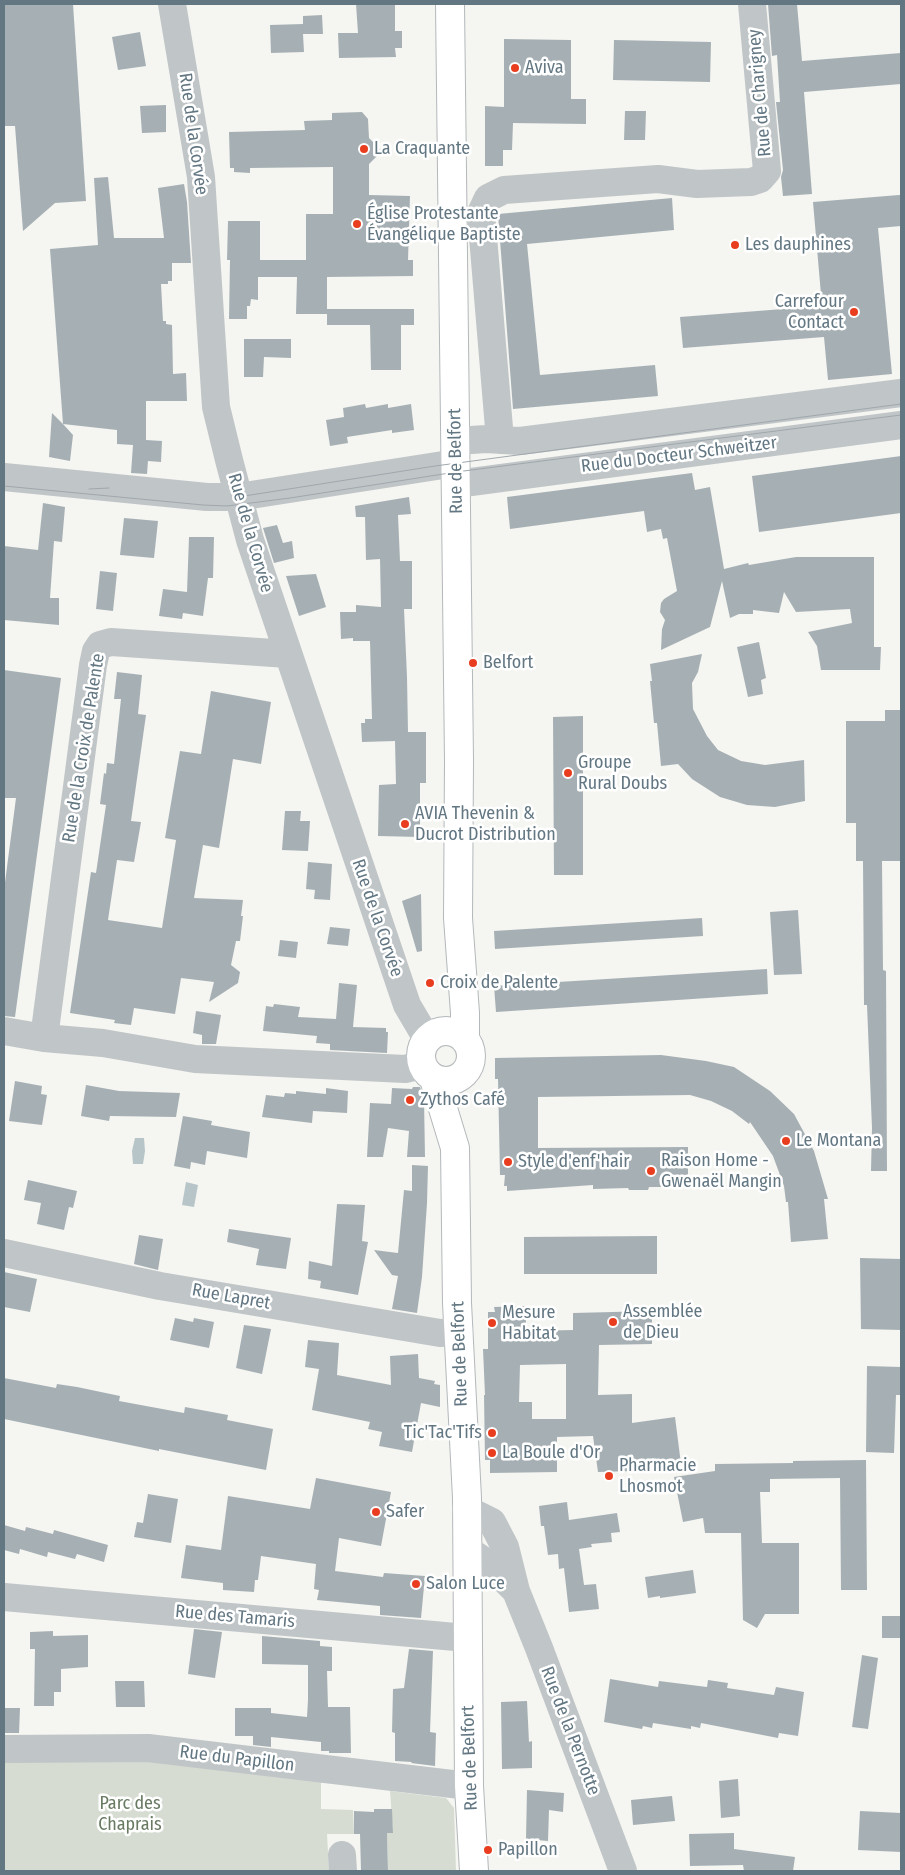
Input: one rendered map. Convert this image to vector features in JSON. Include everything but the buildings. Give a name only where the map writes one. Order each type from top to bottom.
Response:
[{"type":"main road","name":"Rue de Belfort","points":[[450,4],[459,761],[458,918],[465,1013],[465,1040]]},
{"type":"main road","name":"Rue de Belfort","points":[[458,918],[450,989],[446,1007],[429,1054],[455,1148],[459,1332],[468,1550],[469,1786],[474,1871]]},
{"type":"main road","points":[[442,1031],[458,1034],[465,1040],[471,1055],[467,1070],[462,1076],[451,1081],[440,1081],[429,1054],[442,1031]]},
{"type":"main road","points":[[455,1148],[463,1101],[462,1076]]},
{"type":"street","name":"Rue de la Corvée","points":[[172,4],[201,177],[216,407],[243,520],[407,1005],[429,1054]]},
{"type":"street","name":"Rue de Charigney","points":[[500,440],[481,213],[488,198],[504,190],[658,179],[697,184],[751,182],[760,179],[766,171],[752,4]]},
{"type":"street","name":"Rue du Docteur Schweitzer","points":[[456,463],[500,440],[529,440],[901,393]]},
{"type":"street","name":"Rue du Docteur Schweitzer","points":[[456,463],[901,425]]},
{"type":"street","points":[[4,476],[207,497],[238,497],[456,463]]},
{"type":"street","name":"Rue de la Croix de Palente","points":[[44,1038],[96,651],[100,645],[112,642],[288,654]]},
{"type":"street","points":[[4,1031],[44,1038],[103,1043],[194,1059],[405,1069],[429,1054]]},
{"type":"street","name":"Rue Lapret","points":[[4,1253],[160,1286],[431,1332],[459,1332]]},
{"type":"street","name":"Rue de la Pernotte","points":[[466,1509],[492,1522],[506,1547],[516,1591],[623,1871]]},
{"type":"street","name":"Rue de la Pernotte","points":[[468,1550],[490,1565],[516,1591]]},
{"type":"street","name":"Rue des Tamaris","points":[[4,1597],[467,1638]]},
{"type":"street","name":"Rue du Papillon","points":[[4,1749],[148,1748],[469,1786]]},
{"type":"green space","name":"Parc des Chaprais","points":[[110,1757],[321,1781],[321,1809],[353,1810],[354,1834],[327,1834],[329,1871],[4,1871],[4,1762]]},
{"type":"green space","points":[[390,1791],[446,1798],[454,1808],[456,1871],[388,1871],[387,1833],[393,1832]]},
{"type":"shaded area","points":[[135,1138],[144,1138],[143,1164],[133,1164],[132,1151]]},
{"type":"shaded area","points":[[186,1182],[198,1185],[194,1207],[182,1205]]},
{"type":"tram line","points":[[238,497],[435,466],[901,404]]},
{"type":"tram line","points":[[4,486],[227,506],[456,472],[901,415]]},
{"type":"tram line","points":[[89,489],[109,488]]},
{"type":"place","name":"Aviva","points":[[515,68]]},
{"type":"place","name":"La Craquante","points":[[364,149]]},
{"type":"place","name":"Église Protestante Évangélique Baptiste","points":[[357,224]]},
{"type":"place","name":"Les dauphines","points":[[735,245]]},
{"type":"place","name":"Carrefour Contact","points":[[854,312]]},
{"type":"place","name":"Belfort","points":[[473,663]]},
{"type":"place","name":"Groupe Rural Doubs","points":[[568,773]]},
{"type":"place","name":"AVIA Thevenin & Ducrot Distribution","points":[[405,824]]},
{"type":"place","name":"Croix de Palente","points":[[430,983]]},
{"type":"place","name":"Zythos Café","points":[[410,1100]]},
{"type":"place","name":"Le Montana","points":[[786,1141]]},
{"type":"place","name":"Style d'enf'hair","points":[[508,1162]]},
{"type":"place","name":"Raison Home - Gwenaël Mangin","points":[[651,1171]]},
{"type":"place","name":"Assemblée de Dieu","points":[[613,1322]]},
{"type":"place","name":"Mesure Habitat","points":[[492,1323]]},
{"type":"place","name":"Tic'Tac'Tifs","points":[[492,1433]]},
{"type":"place","name":"La Boule d'Or","points":[[492,1453]]},
{"type":"place","name":"Pharmacie Lhosmot","points":[[609,1476]]},
{"type":"place","name":"Safer","points":[[376,1512]]},
{"type":"place","name":"Salon Luce","points":[[416,1584]]},
{"type":"place","name":"Papillon","points":[[488,1850]]}]
